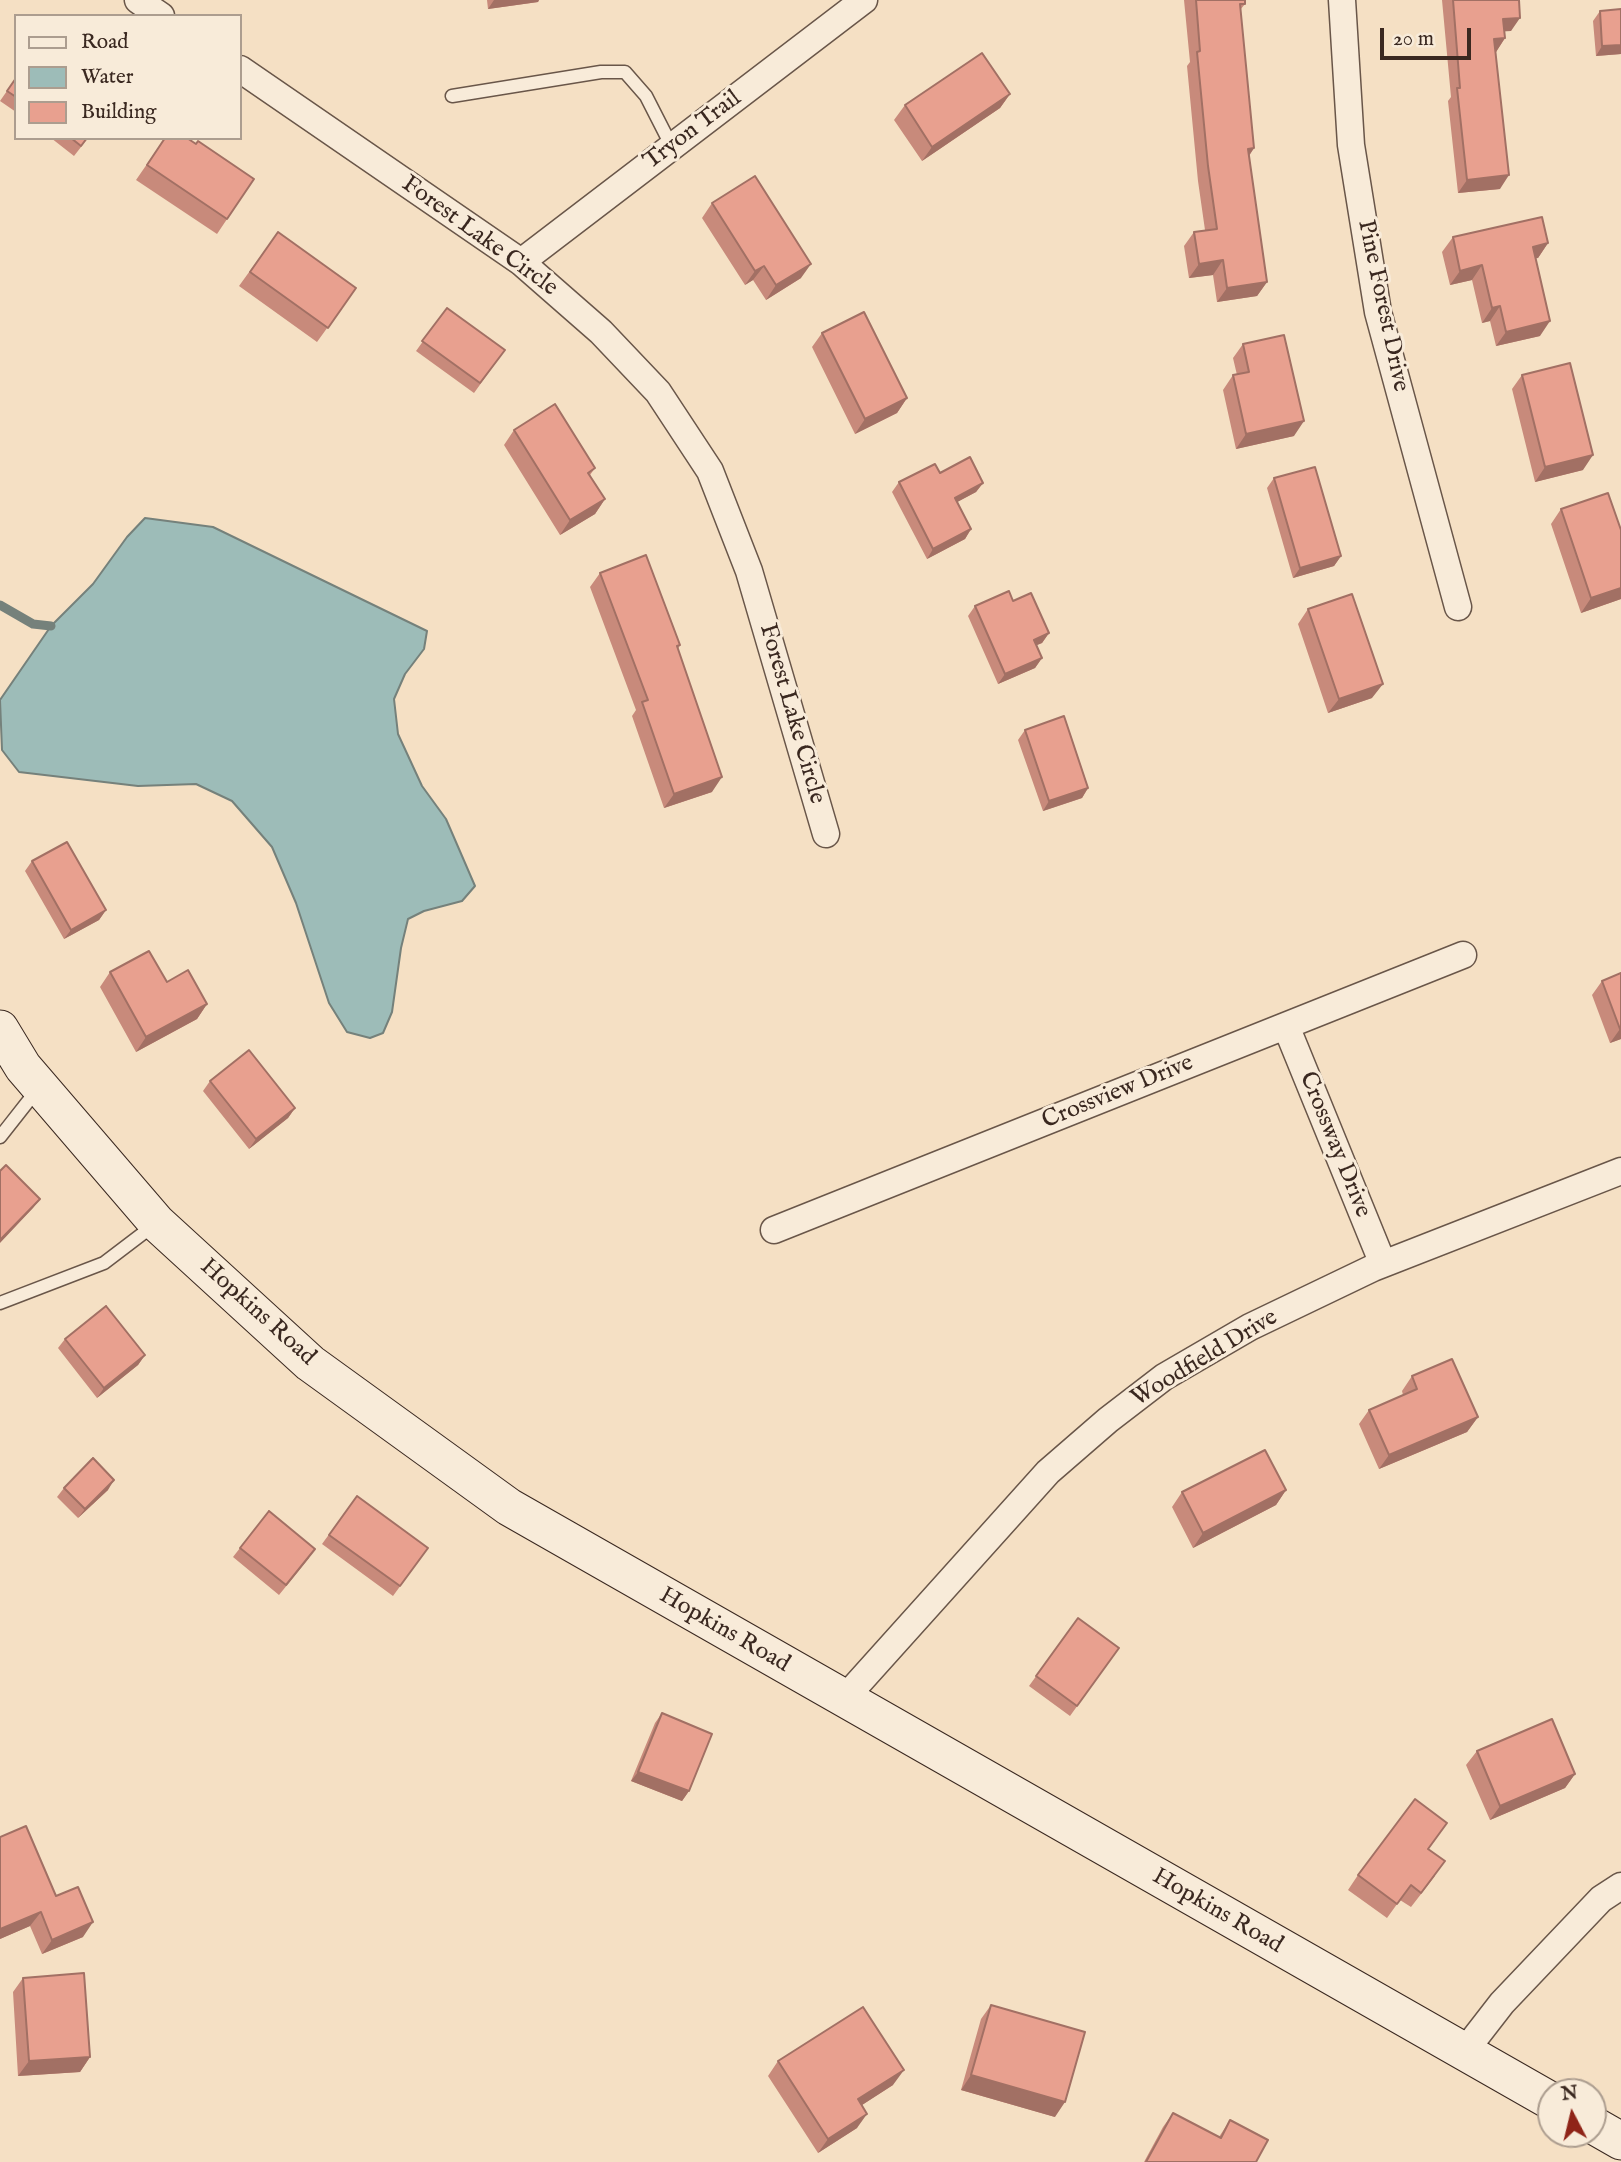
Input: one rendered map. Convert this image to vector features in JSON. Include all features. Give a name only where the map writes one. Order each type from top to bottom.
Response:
[{"type":"main road","name":"Hopkins Road","points":[[0,1029],[23,1067],[157,1223],[310,1363],[509,1507],[1537,2093]]},
{"type":"street","points":[[138,0],[158,14]]},
{"type":"street","name":"Tryon Trail","points":[[521,262],[864,0]]},
{"type":"street","name":"Pine Forest Drive","points":[[1342,0],[1351,145],[1378,312],[1458,607]]},
{"type":"street","name":"Forest Lake Circle","points":[[242,70],[521,262],[601,332],[658,392],[710,471],[749,571],[826,834]]},
{"type":"street","name":"Crossview Drive","points":[[774,1230],[1463,955]]},
{"type":"street","name":"Crossway Drive","points":[[1286,1026],[1383,1264]]},
{"type":"street","name":"Woodfield Drive","points":[[844,1699],[1048,1472],[1108,1420],[1164,1377],[1250,1327],[1383,1264],[1621,1171]]},
{"type":"street","points":[[1464,2053],[1502,2003],[1601,1899],[1621,1886]]},
{"type":"lane","points":[[452,96],[601,72],[625,72],[646,96],[672,147]]},
{"type":"lane","points":[[0,1136],[40,1087]]},
{"type":"lane","points":[[0,1303],[104,1263],[157,1223]]},
{"type":"water","points":[[145,518],[213,527],[427,631],[424,649],[405,674],[394,699],[398,734],[422,786],[446,819],[475,886],[462,901],[424,911],[408,919],[392,1012],[383,1033],[370,1038],[347,1032],[329,1003],[296,903],[272,847],[232,801],[196,784],[138,786],[19,772],[2,750],[0,700],[51,626],[93,584],[127,537]]},
{"type":"building","points":[[1196,0],[1245,0],[1245,4],[1240,4],[1254,148],[1248,149],[1267,282],[1227,288],[1223,260],[1199,264],[1194,232],[1217,229],[1197,52],[1200,51]]},
{"type":"building","points":[[1453,0],[1519,0],[1520,18],[1503,19],[1505,38],[1494,39],[1509,175],[1467,180],[1457,88],[1460,88]]},
{"type":"building","points":[[1621,9],[1621,45],[1602,46],[1600,11]]},
{"type":"building","points":[[982,53],[1010,94],[932,147],[905,105]]},
{"type":"building","points":[[14,81],[14,96],[7,91]]},
{"type":"building","points":[[74,140],[86,140],[81,146]]},
{"type":"building","points":[[164,140],[190,140],[196,144],[198,141],[254,179],[227,219],[147,165]]},
{"type":"building","points":[[755,176],[811,264],[776,285],[764,266],[755,271],[712,203]]},
{"type":"building","points":[[1542,217],[1548,243],[1533,247],[1550,321],[1506,332],[1500,306],[1492,308],[1482,265],[1460,271],[1453,237]]},
{"type":"building","points":[[278,232],[356,288],[328,328],[250,272]]},
{"type":"building","points":[[447,308],[505,350],[480,383],[422,341]]},
{"type":"building","points":[[864,312],[907,398],[865,419],[822,333]]},
{"type":"building","points":[[1284,335],[1304,421],[1246,434],[1233,375],[1249,372],[1243,344]]},
{"type":"building","points":[[1570,363],[1593,455],[1545,467],[1522,375]]},
{"type":"building","points":[[555,404],[595,468],[588,473],[605,499],[570,520],[514,430]]},
{"type":"building","points":[[970,457],[983,483],[955,498],[971,529],[933,549],[899,482],[935,464],[940,473]]},
{"type":"building","points":[[1315,467],[1341,556],[1300,568],[1274,478]]},
{"type":"building","points":[[1608,493],[1621,530],[1621,588],[1591,598],[1561,509]]},
{"type":"building","points":[[646,555],[680,645],[677,646],[722,777],[674,794],[642,702],[648,700],[600,573]]},
{"type":"building","points":[[1009,591],[1013,601],[1031,593],[1049,633],[1034,640],[1042,658],[1005,674],[975,606]]},
{"type":"building","points":[[1352,594],[1383,684],[1339,699],[1308,609]]},
{"type":"building","points":[[1064,716],[1088,788],[1049,801],[1025,730]]},
{"type":"building","points":[[67,842],[106,910],[71,930],[32,861]]},
{"type":"building","points":[[149,951],[167,982],[188,970],[207,1004],[146,1037],[110,972]]},
{"type":"building","points":[[1621,973],[1621,1028],[1620,1029],[1602,981]]},
{"type":"building","points":[[249,1050],[295,1108],[256,1139],[210,1081]]},
{"type":"building","points":[[6,1165],[40,1199],[0,1240],[0,1171]]},
{"type":"building","points":[[106,1306],[145,1355],[104,1388],[65,1339]]},
{"type":"building","points":[[1452,1359],[1478,1417],[1389,1455],[1369,1410],[1417,1389],[1412,1376]]},
{"type":"building","points":[[1265,1450],[1286,1490],[1203,1533],[1182,1492]]},
{"type":"building","points":[[93,1458],[114,1480],[85,1509],[64,1488]]},
{"type":"building","points":[[357,1496],[428,1548],[400,1586],[329,1535]]},
{"type":"building","points":[[269,1511],[315,1549],[286,1585],[240,1548]]},
{"type":"building","points":[[1078,1618],[1119,1648],[1077,1706],[1036,1676]]},
{"type":"building","points":[[662,1713],[712,1734],[689,1791],[638,1772]]},
{"type":"building","points":[[1552,1719],[1575,1774],[1500,1806],[1477,1751]]},
{"type":"building","points":[[1415,1799],[1447,1823],[1428,1849],[1445,1861],[1421,1893],[1411,1885],[1397,1904],[1358,1875]]},
{"type":"building","points":[[26,1826],[56,1896],[78,1887],[93,1922],[52,1940],[41,1912],[0,1929],[0,1837]]},
{"type":"building","points":[[84,1973],[90,2057],[29,2061],[23,1978]]},
{"type":"building","points":[[991,2005],[1085,2032],[1065,2102],[971,2075]]},
{"type":"building","points":[[863,2007],[904,2070],[858,2099],[867,2114],[828,2139],[778,2061]]},
{"type":"building","points":[[1173,2113],[1221,2138],[1230,2120],[1268,2140],[1256,2162],[1146,2162]]},
{"type":"waterway","points":[[0,605],[33,624],[51,626]]}]
